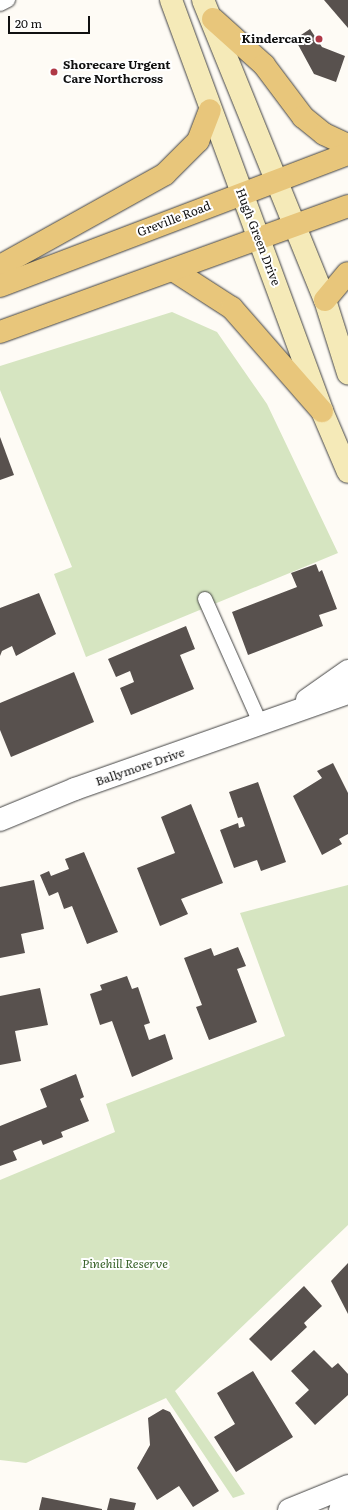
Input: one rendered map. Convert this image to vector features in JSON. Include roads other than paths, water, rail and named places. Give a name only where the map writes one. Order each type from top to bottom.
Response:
[{"type":"main road","name":"Hugh Green Drive","points":[[171,0],[210,110],[260,238],[322,411],[348,472]]},
{"type":"main road","points":[[208,9],[264,65],[304,117],[324,134],[348,144]]},
{"type":"main road","points":[[208,9],[292,226],[325,300],[348,373]]},
{"type":"main road","points":[[0,266],[85,222],[165,174],[198,141],[210,110]]},
{"type":"main road","name":"Greville Road","points":[[0,286],[348,154]]},
{"type":"main road","points":[[0,332],[348,206]]},
{"type":"main road","points":[[173,270],[232,308],[322,411]]},
{"type":"main road","points":[[325,300],[348,273]]},
{"type":"street","name":"Ballymore Drive","points":[[282,719],[348,671]]},
{"type":"street","name":"Ballymore Drive","points":[[0,820],[68,791],[282,719],[348,693]]},
{"type":"street","points":[[289,1510],[348,1486]]},
{"type":"street","points":[[340,1510],[348,1494]]},
{"type":"lane","points":[[0,4],[8,0]]},
{"type":"lane","points":[[205,599],[261,725]]},
{"type":"place","name":"Kindercare","points":[[319,39]]},
{"type":"place","name":"Shorecare Urgent Care Northcross","points":[[54,72]]},
{"type":"park label","name":"Pinehill Reserve","points":[[125,1264]]}]
